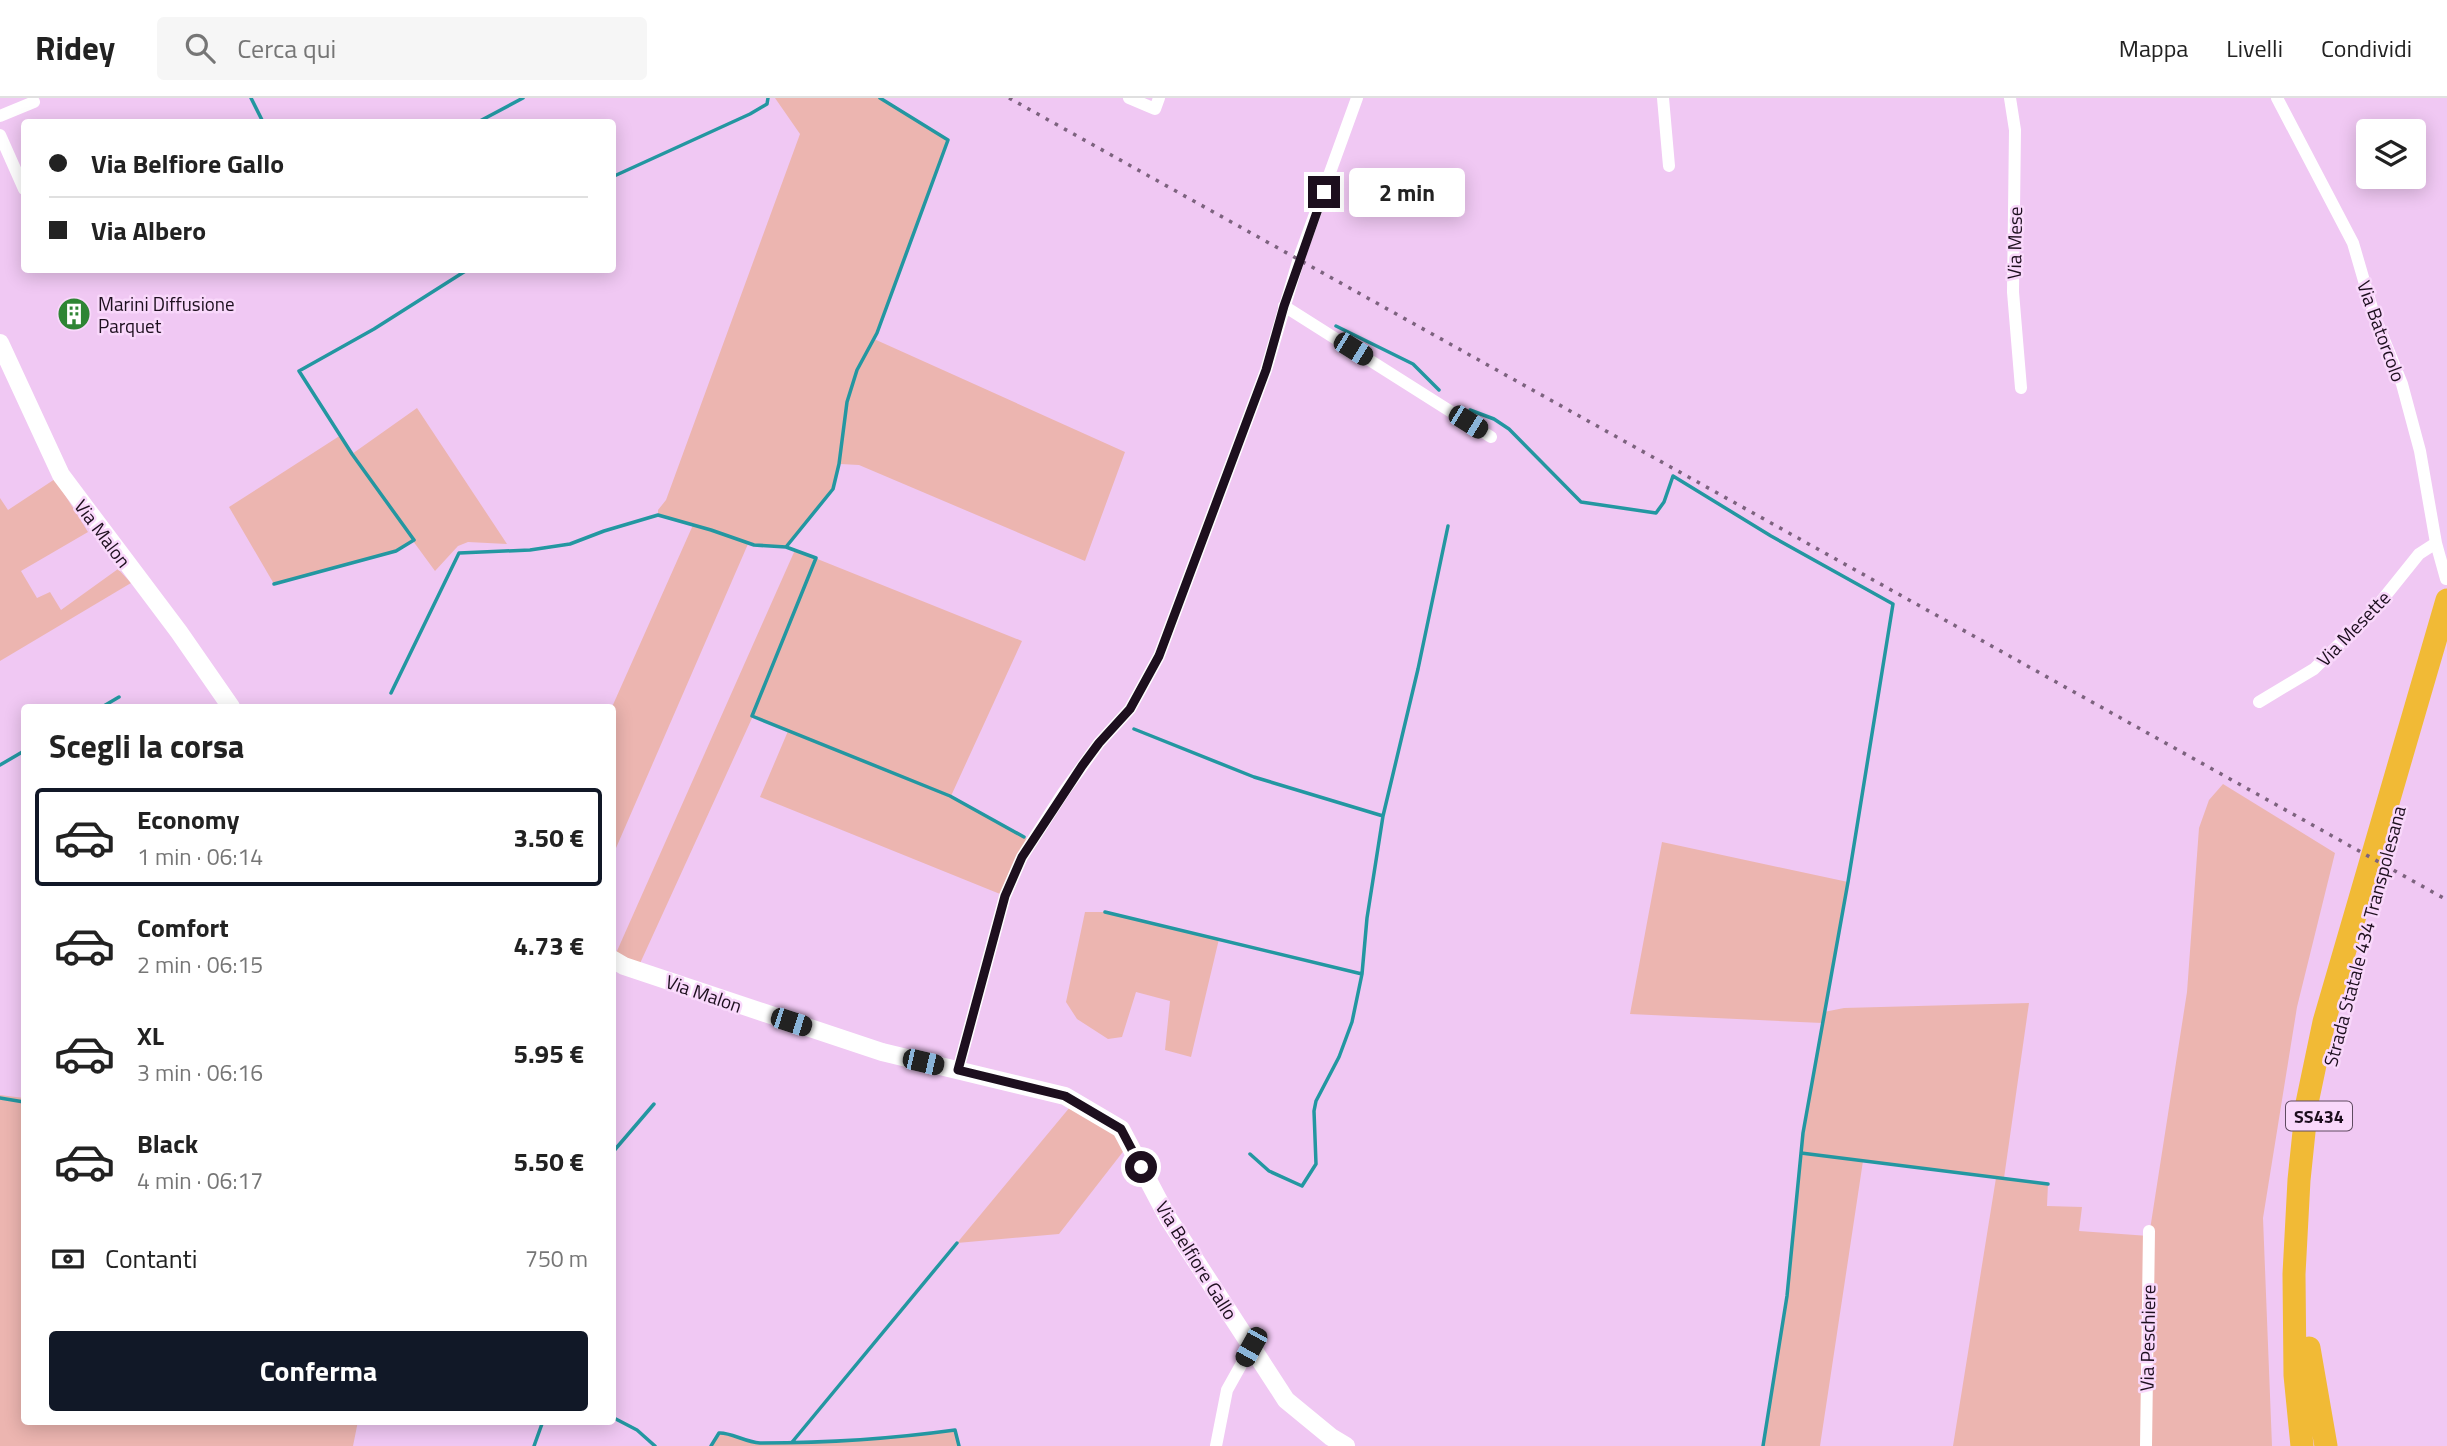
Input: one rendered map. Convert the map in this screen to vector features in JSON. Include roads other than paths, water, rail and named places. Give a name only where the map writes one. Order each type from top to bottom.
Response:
[{"type":"highway","name":"Strada Statale 434 Transpolesana","points":[[2390,815],[2447,600]]},
{"type":"highway","name":"Strada Statale 434 Transpolesana","points":[[2302,1443],[2287,1368],[2287,1292],[2294,1273],[2299,1180],[2307,1103],[2324,1022],[2447,642]]},
{"type":"highway","name":"Strada Statale 434 Transpolesana","points":[[2302,1443],[2309,1348],[2309,1219],[2320,1105],[2353,938]]},
{"type":"highway","points":[[2309,1348],[2326,1446]]},
{"type":"street","points":[[1129,98],[1155,109],[1159,98]]},
{"type":"street","points":[[958,1070],[1005,896],[1031,841],[1099,743],[1130,709],[1159,656],[1266,370],[1301,252],[1357,98]]},
{"type":"street","points":[[1663,98],[1669,166]]},
{"type":"street","name":"Via Mese","points":[[2010,98],[2015,130],[2013,292],[2021,388]]},
{"type":"street","name":"Via Batorcolo","points":[[2277,98],[2353,243],[2374,315],[2405,397],[2420,451],[2436,543],[2446,579]]},
{"type":"street","points":[[0,116],[34,102]]},
{"type":"street","points":[[0,135],[21,182]]},
{"type":"street","points":[[1284,306],[1491,437]]},
{"type":"street","name":"Via Malon","points":[[0,343],[61,475],[230,704]]},
{"type":"street","name":"Via Mesette","points":[[2259,702],[2314,669],[2374,610],[2423,550],[2436,543]]},
{"type":"street","name":"Via Malon","points":[[616,961],[877,1051],[958,1070]]},
{"type":"street","name":"Via Belfiore Gallo","points":[[958,1070],[1065,1096],[1121,1129],[1168,1218],[1286,1400],[1346,1446]]},
{"type":"street","name":"Via Peschiere","points":[[2147,1446],[2149,1231]]},
{"type":"street","points":[[1216,1446],[1227,1390],[1251,1347]]},
{"type":"waterway","points":[[251,98],[262,119]]},
{"type":"waterway","points":[[484,119],[523,98]]},
{"type":"waterway","points":[[616,175],[750,114],[767,104],[768,98]]},
{"type":"waterway","points":[[391,693],[459,553],[530,550],[570,544],[658,515],[754,545],[786,547],[833,489],[847,402],[857,370],[877,333],[948,140],[880,98]]},
{"type":"waterway","points":[[274,584],[396,551],[414,540],[352,454],[299,371],[374,329],[462,273]]},
{"type":"waterway","points":[[1336,326],[1413,364],[1439,390]]},
{"type":"waterway","points":[[1470,410],[1494,419],[1509,429],[1581,502],[1656,513],[1664,502],[1673,476],[1771,536],[1893,604],[1848,882],[1803,1133],[1787,1296],[1763,1446]]},
{"type":"waterway","points":[[1250,1154],[1269,1171],[1302,1186],[1316,1164],[1316,1101],[1339,1057],[1352,1022],[1362,974],[1367,918],[1383,816],[1448,526]]},
{"type":"waterway","points":[[786,547],[816,558],[752,716],[950,796],[1024,837]]},
{"type":"waterway","points":[[107,704],[119,697]]},
{"type":"waterway","points":[[1134,729],[1254,777],[1383,816]]},
{"type":"waterway","points":[[0,765],[21,753]]},
{"type":"waterway","points":[[1105,912],[1362,974]]},
{"type":"waterway","points":[[0,1098],[21,1102]]},
{"type":"waterway","points":[[616,1148],[654,1104]]},
{"type":"waterway","points":[[1801,1153],[2048,1184]]},
{"type":"waterway","points":[[793,1441],[957,1243]]},
{"type":"waterway","points":[[616,1419],[637,1430],[655,1446]]},
{"type":"waterway","points":[[534,1446],[542,1425]]},
{"type":"waterway","points":[[711,1446],[719,1433],[760,1443],[784,1443],[882,1438],[955,1430],[959,1446]]},
{"type":"railway","points":[[1009,98],[2447,900]]},
{"type":"place","name":"Marini Diffusione Parquet","points":[[74,314]]}]
